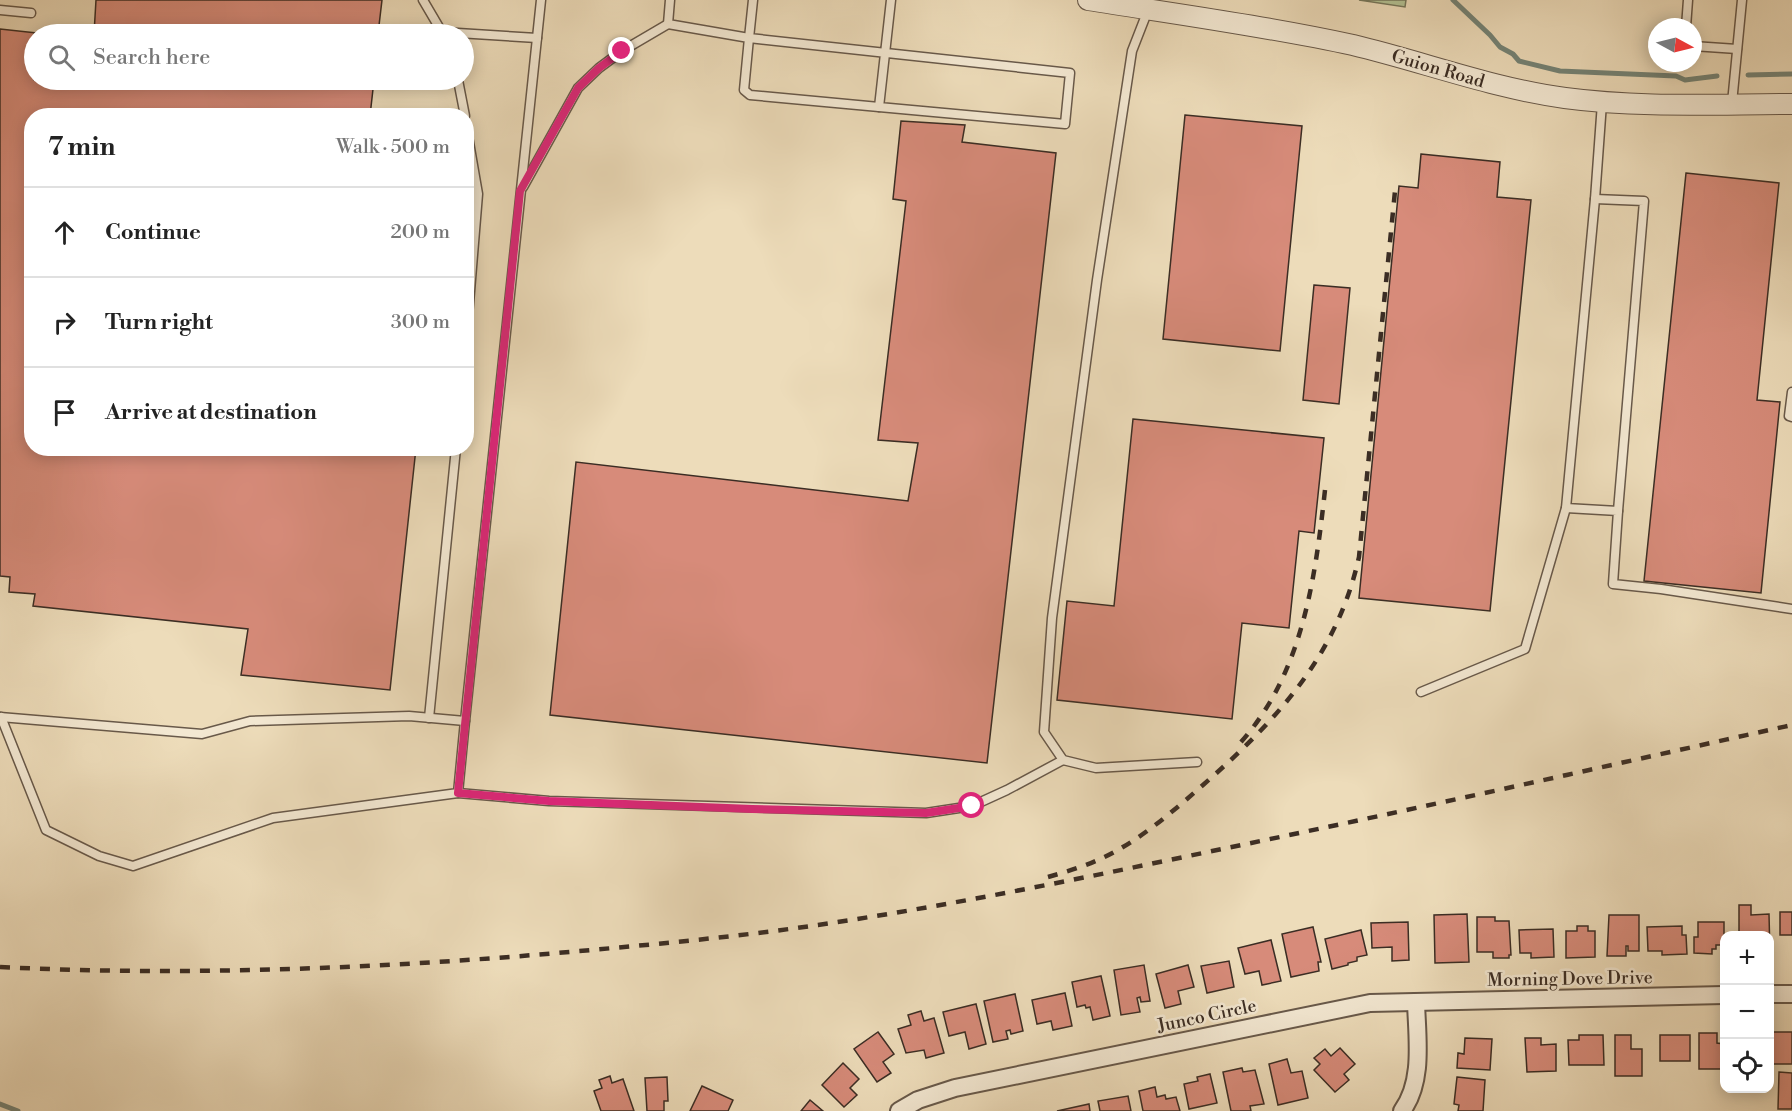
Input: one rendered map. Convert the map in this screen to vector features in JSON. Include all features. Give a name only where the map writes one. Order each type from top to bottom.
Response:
[{"type":"street","name":"Guion Road","points":[[1088,0],[1321,39],[1384,53],[1500,86],[1539,94],[1602,102],[1642,104],[1792,104]]},
{"type":"street","points":[[1774,994],[1792,994]]},
{"type":"street","name":"Morning Dove Drive","points":[[1416,1002],[1720,995]]},
{"type":"street","points":[[1402,1111],[1413,1094],[1417,1066],[1416,1002]]},
{"type":"street","name":"Junco Circle","points":[[899,1111],[918,1100],[955,1088],[1370,1003],[1416,1002]]},
{"type":"lane","points":[[423,0],[438,24]]},
{"type":"lane","points":[[458,793],[541,0]]},
{"type":"lane","points":[[668,24],[670,0]]},
{"type":"lane","points":[[520,191],[578,88],[622,51],[668,24],[749,38],[1070,74],[1065,124],[750,95],[744,90],[749,38],[753,0]]},
{"type":"lane","points":[[879,107],[891,0]]},
{"type":"lane","points":[[1687,18],[1688,0]]},
{"type":"lane","points":[[1732,104],[1742,0]]},
{"type":"lane","points":[[0,10],[31,13]]},
{"type":"lane","points":[[1063,760],[1044,732],[1052,618],[1097,280],[1132,51],[1148,10]]},
{"type":"lane","points":[[474,35],[537,39]]},
{"type":"lane","points":[[1702,47],[1737,49]]},
{"type":"lane","points":[[460,90],[463,108]]},
{"type":"lane","points":[[1421,693],[1526,649],[1566,508],[1602,102]]},
{"type":"lane","points":[[474,171],[478,194],[474,243]]},
{"type":"lane","points":[[1595,199],[1644,201],[1612,584],[1792,609]]},
{"type":"lane","points":[[1792,392],[1790,416],[1792,417]]},
{"type":"lane","points":[[429,718],[455,456]]},
{"type":"lane","points":[[1566,508],[1618,511]]},
{"type":"lane","points":[[465,721],[410,716],[250,722],[202,734],[0,717],[46,830],[99,856],[133,866],[273,818],[458,793],[549,801],[926,813],[972,806],[1063,760],[1096,768],[1197,762]]},
{"type":"green space","points":[[1359,0],[1406,0],[1405,7]]},
{"type":"building","points":[[96,0],[382,0],[379,24],[95,24]]},
{"type":"building","points":[[0,29],[24,32],[24,90],[373,90],[371,108],[24,108],[24,456],[415,456],[390,690],[241,675],[248,629],[33,606],[35,594],[9,592],[10,577],[0,576]]},
{"type":"building","points":[[1185,115],[1302,126],[1280,351],[1163,339]]},
{"type":"building","points":[[901,121],[965,125],[962,142],[1056,153],[987,763],[550,715],[576,462],[908,501],[918,443],[878,440],[906,201],[893,199]]},
{"type":"building","points":[[1421,154],[1500,162],[1497,197],[1531,200],[1490,611],[1359,598],[1399,186],[1418,188]]},
{"type":"building","points":[[1686,173],[1779,183],[1757,400],[1780,402],[1761,593],[1644,581]]},
{"type":"building","points":[[1314,285],[1350,288],[1339,404],[1303,400]]},
{"type":"building","points":[[1133,419],[1324,438],[1314,533],[1299,531],[1289,628],[1242,623],[1232,719],[1057,700],[1067,601],[1114,606]]},
{"type":"building","points":[[1739,905],[1751,905],[1751,915],[1769,914],[1770,931],[1739,931]]},
{"type":"building","points":[[1780,912],[1792,912],[1792,935],[1780,935]]},
{"type":"building","points":[[1467,914],[1469,962],[1435,963],[1434,915]]},
{"type":"building","points":[[1609,915],[1639,915],[1639,951],[1628,951],[1628,946],[1626,946],[1626,956],[1607,956]]},
{"type":"building","points":[[1477,917],[1495,917],[1495,921],[1509,921],[1511,955],[1509,958],[1493,958],[1493,952],[1477,952]]},
{"type":"building","points":[[1408,922],[1409,960],[1392,961],[1392,947],[1372,948],[1371,923]]},
{"type":"building","points":[[1698,922],[1724,922],[1724,931],[1720,931],[1720,945],[1712,949],[1712,954],[1694,953],[1694,937],[1698,937]]},
{"type":"building","points":[[1577,926],[1588,926],[1588,931],[1595,931],[1595,957],[1566,958],[1566,931],[1577,931]]},
{"type":"building","points":[[1682,926],[1682,935],[1686,935],[1687,954],[1662,955],[1662,951],[1648,951],[1647,927]]},
{"type":"building","points":[[1313,927],[1321,962],[1318,962],[1319,971],[1291,977],[1282,934]]},
{"type":"building","points":[[1553,929],[1554,957],[1531,958],[1531,953],[1520,953],[1519,930]]},
{"type":"building","points":[[1361,930],[1367,955],[1357,957],[1357,961],[1348,963],[1348,965],[1332,969],[1325,939]]},
{"type":"building","points":[[1271,940],[1281,981],[1262,985],[1259,971],[1245,974],[1238,948]]},
{"type":"building","points":[[1229,961],[1234,987],[1207,993],[1201,966]]},
{"type":"building","points":[[1144,965],[1150,1001],[1141,1002],[1140,997],[1137,998],[1140,1012],[1121,1015],[1114,970]]},
{"type":"building","points":[[1188,965],[1194,987],[1178,991],[1181,1004],[1165,1008],[1156,974]]},
{"type":"building","points":[[1101,976],[1110,1016],[1093,1020],[1090,1007],[1086,1008],[1085,1005],[1077,1007],[1072,982]]},
{"type":"building","points":[[1065,993],[1072,1026],[1053,1030],[1051,1021],[1037,1024],[1032,1000]]},
{"type":"building","points":[[1015,994],[1023,1031],[1011,1034],[1010,1030],[1006,1031],[1008,1039],[993,1042],[984,1001]]},
{"type":"building","points":[[976,1004],[986,1044],[969,1049],[965,1032],[949,1036],[943,1012]]},
{"type":"building","points":[[921,1011],[924,1021],[934,1018],[944,1053],[926,1058],[924,1050],[906,1053],[898,1029],[911,1025],[908,1015]]},
{"type":"building","points":[[878,1032],[894,1054],[883,1062],[891,1073],[877,1082],[854,1049]]},
{"type":"building","points":[[1774,1032],[1792,1032],[1792,1064],[1774,1064]]},
{"type":"building","points":[[1699,1033],[1717,1033],[1717,1043],[1720,1043],[1720,1069],[1699,1069]]},
{"type":"building","points":[[1579,1035],[1603,1035],[1604,1065],[1569,1065],[1568,1040],[1579,1040]]},
{"type":"building","points":[[1615,1035],[1631,1035],[1631,1049],[1642,1049],[1642,1076],[1615,1076]]},
{"type":"building","points":[[1660,1035],[1690,1035],[1690,1061],[1660,1061]]},
{"type":"building","points":[[1465,1038],[1492,1039],[1490,1070],[1457,1068],[1458,1053],[1464,1054]]},
{"type":"building","points":[[1525,1038],[1541,1038],[1541,1045],[1556,1044],[1556,1071],[1527,1072]]},
{"type":"building","points":[[1340,1048],[1355,1064],[1344,1074],[1349,1080],[1335,1092],[1314,1070],[1320,1064],[1314,1058],[1325,1049],[1331,1056]]},
{"type":"building","points":[[1287,1059],[1291,1073],[1302,1071],[1308,1098],[1278,1105],[1269,1064]]},
{"type":"building","points":[[843,1063],[859,1079],[850,1088],[857,1095],[844,1107],[822,1085]]},
{"type":"building","points":[[1242,1068],[1243,1072],[1255,1070],[1264,1104],[1250,1106],[1251,1111],[1231,1111],[1223,1072]]},
{"type":"building","points":[[1779,1072],[1792,1073],[1792,1109],[1778,1109]]},
{"type":"building","points":[[1210,1074],[1217,1103],[1189,1109],[1184,1084],[1198,1081],[1197,1077]]},
{"type":"building","points":[[610,1076],[612,1083],[623,1079],[634,1111],[601,1111],[594,1091],[602,1088],[599,1080]]},
{"type":"building","points":[[667,1077],[668,1101],[664,1101],[664,1111],[647,1111],[645,1078]]},
{"type":"building","points":[[1457,1077],[1485,1080],[1483,1111],[1458,1111],[1459,1105],[1454,1104]]},
{"type":"building","points":[[702,1086],[733,1100],[728,1111],[690,1111]]},
{"type":"building","points":[[1155,1087],[1157,1097],[1165,1095],[1166,1099],[1176,1097],[1180,1111],[1143,1111],[1139,1091]]},
{"type":"building","points":[[1128,1096],[1131,1111],[1100,1111],[1098,1101]]},
{"type":"building","points":[[810,1100],[823,1111],[801,1111]]},
{"type":"building","points":[[1089,1104],[1090,1111],[1057,1111]]},
{"type":"waterway","points":[[1453,0],[1500,47],[1513,54],[1519,61],[1560,71],[1676,76],[1685,80],[1717,76]]},
{"type":"waterway","points":[[1748,75],[1792,74]]},
{"type":"waterway","points":[[0,1104],[18,1111]]},
{"type":"railway","points":[[1048,877],[1094,862],[1128,844],[1203,785],[1279,711],[1319,656],[1336,625],[1349,593],[1359,557],[1395,191]]},
{"type":"railway","points":[[1241,742],[1263,714],[1280,684],[1304,619],[1318,550],[1326,481]]},
{"type":"railway","points":[[0,967],[205,971],[410,964],[546,954],[784,930],[920,909],[1121,870],[1436,804],[1792,725]]},
{"type":"route","points":[[622,51],[578,88],[520,191],[458,793],[549,801],[752,809],[926,813],[972,806]]}]
